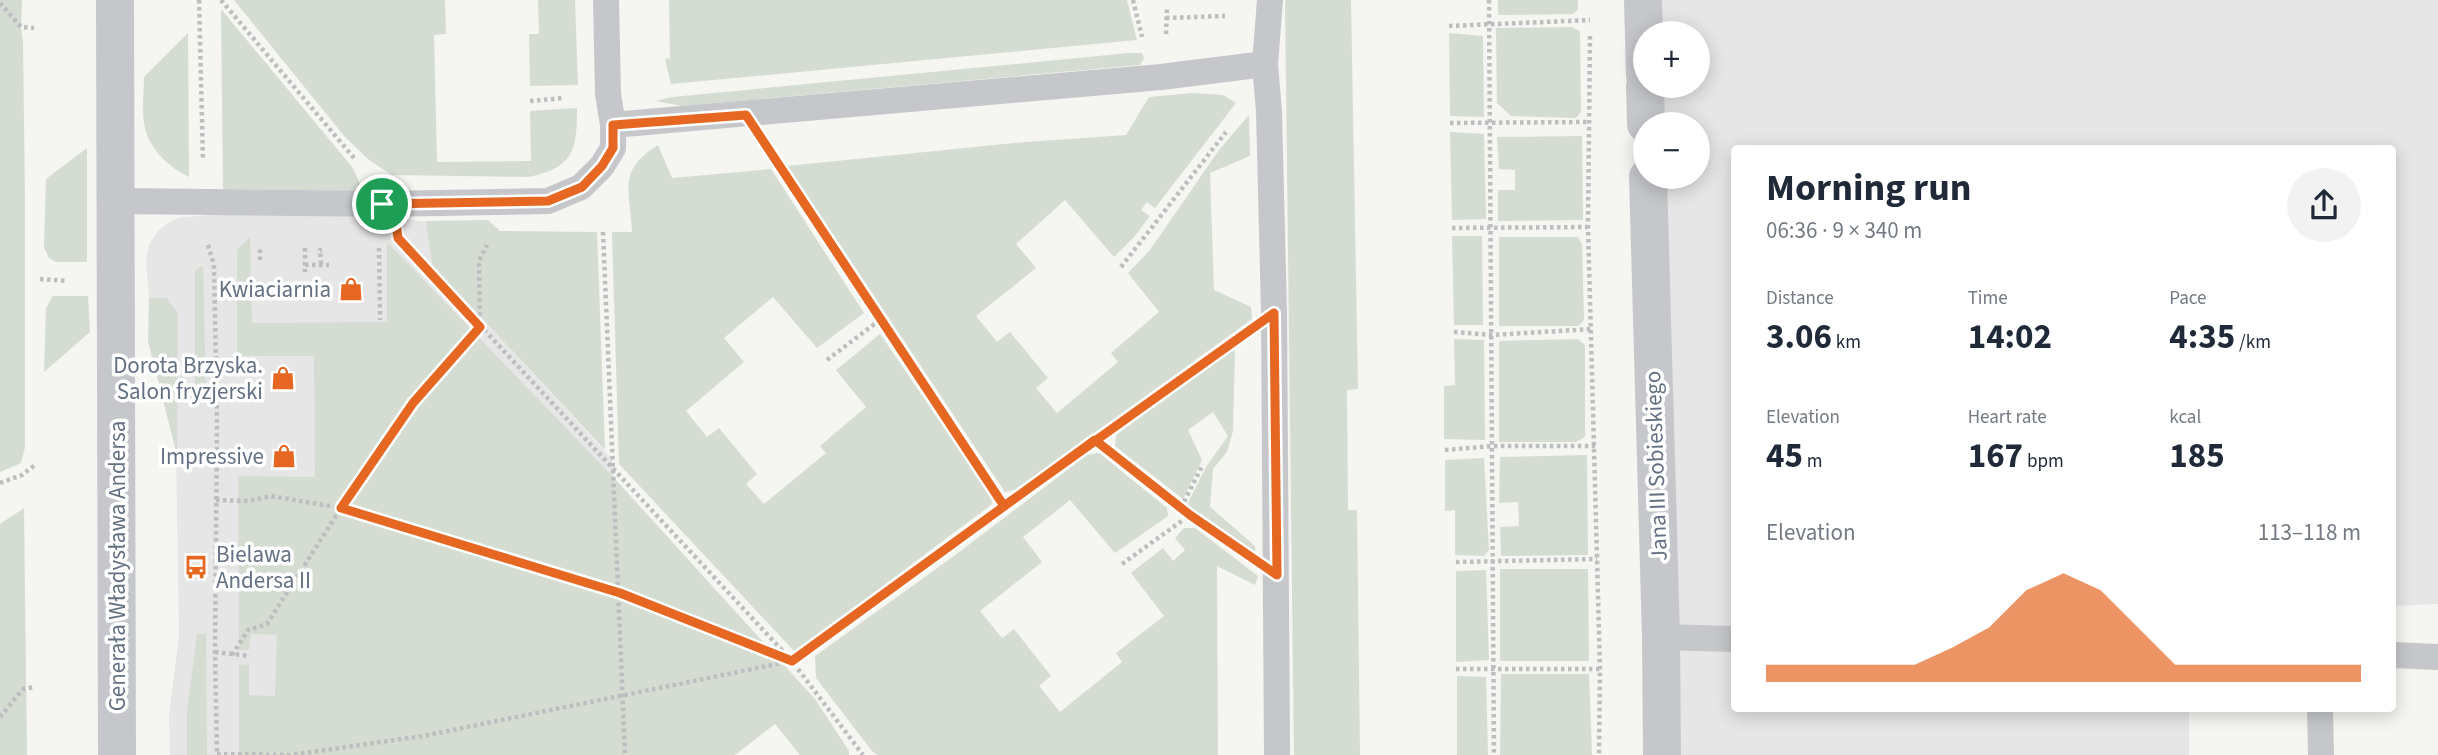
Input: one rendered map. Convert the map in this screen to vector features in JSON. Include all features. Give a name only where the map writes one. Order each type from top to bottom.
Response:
[{"type":"street","name":"Generała Władysława Andersa","points":[[115,0],[117,755]]},
{"type":"street","points":[[1643,0],[1644,21]]},
{"type":"street","name":"Jana III Sobieskiego","points":[[1648,189],[1662,755]]},
{"type":"lane","points":[[117,201],[382,204],[548,201],[582,187],[602,166],[613,148],[613,125],[608,94],[606,0]]},
{"type":"lane","points":[[1270,0],[1266,71],[1274,313],[1277,755]]},
{"type":"lane","points":[[613,125],[1147,78],[1266,71]]},
{"type":"lane","points":[[1661,638],[1731,639]]},
{"type":"lane","points":[[2396,655],[2438,657]]},
{"type":"lane","points":[[2320,712],[2321,755]]},
{"type":"path","points":[[199,0],[203,170]]},
{"type":"path","points":[[221,0],[371,179],[382,204],[396,224],[398,238],[792,661],[863,755]]},
{"type":"path","points":[[1133,0],[1144,46]]},
{"type":"path","points":[[1489,0],[1494,755]]},
{"type":"path","points":[[0,3],[21,27],[34,28]]},
{"type":"path","points":[[1166,42],[1167,9]]},
{"type":"path","points":[[1590,10],[1588,227],[1601,669],[1599,755]]},
{"type":"path","points":[[1166,18],[1236,15]]},
{"type":"path","points":[[1449,26],[1590,20]]},
{"type":"path","points":[[1121,267],[1266,71]]},
{"type":"path","points":[[530,101],[570,98]]},
{"type":"path","points":[[746,115],[1004,506]]},
{"type":"path","points":[[1450,123],[1590,122]]},
{"type":"path","points":[[232,655],[248,630],[267,624],[341,508],[413,403],[480,327],[479,261],[506,202]]},
{"type":"path","points":[[1452,228],[1588,227]]},
{"type":"path","points":[[604,232],[625,755]]},
{"type":"path","points":[[206,240],[214,265],[217,755],[290,755],[423,736],[792,661],[1274,313]]},
{"type":"path","points":[[379,243],[380,320]]},
{"type":"path","points":[[321,264],[320,250],[330,250]]},
{"type":"path","points":[[305,254],[305,272]]},
{"type":"path","points":[[305,265],[330,265]]},
{"type":"path","points":[[827,360],[881,319]]},
{"type":"path","points":[[1454,332],[1492,335],[1592,329]]},
{"type":"path","points":[[1095,440],[1190,515],[1277,575]]},
{"type":"path","points":[[1445,450],[1493,446],[1595,446]]},
{"type":"path","points":[[1181,508],[1203,464]]},
{"type":"path","points":[[0,483],[22,475],[35,465]]},
{"type":"path","points":[[216,500],[249,501],[271,496],[341,508],[620,593],[792,661]]},
{"type":"path","points":[[1122,564],[1190,515]]},
{"type":"path","points":[[1456,562],[1597,559]]},
{"type":"path","points":[[215,652],[250,656]]},
{"type":"path","points":[[1456,669],[1601,669]]},
{"type":"path","points":[[0,716],[23,689],[35,687]]},
{"type":"shaded area","points":[[0,0],[22,0],[25,447],[21,463],[0,472]]},
{"type":"shaded area","points":[[234,0],[445,0],[446,34],[434,35],[437,162],[531,161],[530,111],[577,108],[576,135],[570,155],[555,168],[528,177],[392,175],[369,160],[345,137]]},
{"type":"shaded area","points":[[538,0],[575,0],[578,85],[530,86],[529,34],[539,34]]},
{"type":"shaded area","points":[[669,0],[1127,0],[1137,40],[671,84],[665,59],[670,58]]},
{"type":"shaded area","points":[[1285,0],[1351,0],[1358,389],[1347,390],[1348,510],[1357,510],[1360,755],[1294,755]]},
{"type":"shaded area","points":[[1498,0],[1578,0],[1578,9],[1573,14],[1498,15]]},
{"type":"shaded area","points":[[1656,0],[2438,0],[2438,604],[2396,606],[2396,145],[1731,145],[1731,712],[2189,712],[2189,755],[1662,755],[1657,189],[1710,189],[1710,112],[1657,112],[1657,98],[1710,98],[1710,21],[1656,21]]},
{"type":"shaded area","points":[[221,9],[353,168],[363,191],[223,189]]},
{"type":"shaded area","points":[[1572,27],[1580,31],[1581,112],[1576,118],[1511,116],[1497,103],[1496,28]]},
{"type":"shaded area","points":[[188,33],[189,177],[168,163],[151,144],[145,128],[143,109],[144,77]]},
{"type":"shaded area","points":[[1449,33],[1483,36],[1484,117],[1450,116]]},
{"type":"shaded area","points":[[1142,53],[1144,58],[1140,65],[682,106],[656,101],[672,97]]},
{"type":"shaded area","points":[[1193,93],[1223,95],[1236,103],[1155,208],[1147,202],[1141,210],[1150,216],[1134,237],[1114,257],[1065,200],[1016,244],[1036,268],[976,316],[997,342],[1010,332],[1048,378],[1036,388],[1057,413],[1118,362],[1111,353],[1159,312],[1128,273],[1150,250],[1219,150],[1249,115],[1250,156],[1210,173],[1214,290],[1251,307],[1252,319],[1018,489],[1005,492],[787,166],[1014,143],[1126,135],[1149,97]]},
{"type":"shaded area","points":[[1450,132],[1484,134],[1486,219],[1452,220]]},
{"type":"shaded area","points":[[1582,136],[1583,220],[1498,221],[1498,190],[1515,190],[1515,170],[1499,169],[1497,137]]},
{"type":"shaded area","points":[[658,145],[672,178],[771,169],[864,313],[817,348],[773,297],[724,338],[744,362],[686,411],[707,437],[719,428],[757,474],[746,484],[764,504],[826,453],[820,446],[866,407],[836,370],[880,334],[991,496],[992,504],[795,652],[619,464],[612,232],[632,232],[629,192],[631,173],[645,154]]},
{"type":"shaded area","points":[[87,148],[87,262],[56,262],[49,258],[44,247],[46,179]]},
{"type":"shaded area","points":[[219,214],[317,215],[426,221],[432,265],[613,460],[625,755],[170,755],[169,716],[179,635],[176,450],[167,298],[149,298],[146,261],[149,245],[158,231],[168,223],[178,218]]},
{"type":"shaded area","points":[[488,220],[500,231],[597,232],[605,450],[432,265],[426,221]]},
{"type":"shaded area","points":[[1452,236],[1482,236],[1483,325],[1454,325]]},
{"type":"shaded area","points":[[250,237],[252,323],[387,322],[387,242],[615,479],[815,699],[849,755],[800,755],[775,724],[735,755],[239,755],[239,665],[249,664],[249,695],[275,696],[277,635],[251,634],[249,650],[239,650],[238,476],[315,477],[314,356],[237,356],[237,250]]},
{"type":"shaded area","points":[[1499,237],[1578,237],[1582,244],[1584,320],[1578,326],[1499,326]]},
{"type":"shaded area","points":[[203,266],[206,398],[195,391],[195,270]]},
{"type":"shaded area","points":[[53,296],[88,296],[90,332],[44,372],[46,308]]},
{"type":"shaded area","points":[[149,298],[167,298],[178,314],[177,455],[148,341]]},
{"type":"shaded area","points":[[1454,339],[1484,340],[1485,440],[1444,439],[1444,386],[1455,385]]},
{"type":"shaded area","points":[[1578,339],[1585,345],[1585,437],[1576,442],[1499,442],[1499,341]]},
{"type":"shaded area","points":[[1235,348],[1233,431],[1227,452],[1213,469],[1210,507],[1255,546],[1256,558],[1187,505],[1206,467],[1228,436],[1213,412],[1188,430],[1202,460],[1183,499],[1115,446],[1116,435]]},
{"type":"shaded area","points":[[1099,453],[1167,508],[1168,516],[1115,553],[1070,500],[1023,537],[1042,562],[980,611],[1002,638],[1014,629],[1051,676],[1039,686],[1060,712],[1122,662],[1116,653],[1164,616],[1131,573],[1163,548],[1173,561],[1185,550],[1175,538],[1184,528],[1195,528],[1258,576],[1255,585],[1217,566],[1218,755],[878,755],[872,751],[816,678],[815,656],[950,559],[1087,455]]},
{"type":"shaded area","points":[[1587,455],[1588,555],[1501,556],[1500,527],[1519,526],[1518,502],[1499,503],[1500,457]]},
{"type":"shaded area","points":[[1484,458],[1489,550],[1484,556],[1455,555],[1455,510],[1445,511],[1445,460]]},
{"type":"shaded area","points":[[24,508],[27,755],[0,755],[0,524]]},
{"type":"shaded area","points":[[1500,569],[1588,569],[1589,661],[1500,661]]},
{"type":"shaded area","points":[[1486,570],[1489,660],[1456,662],[1456,571]]},
{"type":"shaded area","points":[[197,634],[206,634],[207,755],[187,755],[187,711]]},
{"type":"shaded area","points":[[1501,674],[1589,674],[1592,755],[1500,755]]},
{"type":"shaded area","points":[[1457,676],[1486,677],[1488,755],[1457,755]]},
{"type":"place","name":"Kwiaciarnia","points":[[351,289]]},
{"type":"place","name":"Dorota Brzyska. Salon fryzjerski","points":[[283,378]]},
{"type":"place","name":"Impressive","points":[[284,456]]},
{"type":"place","name":"Bielawa Andersa II","points":[[196,567]]},
{"type":"route","points":[[382,204],[396,224],[398,238],[480,327],[413,403],[341,508],[620,593],[792,661],[1095,440],[1190,515],[1277,575],[1274,313],[1095,440],[1004,506],[746,115],[613,125],[613,148],[602,166],[582,187],[548,201],[382,204]]}]
